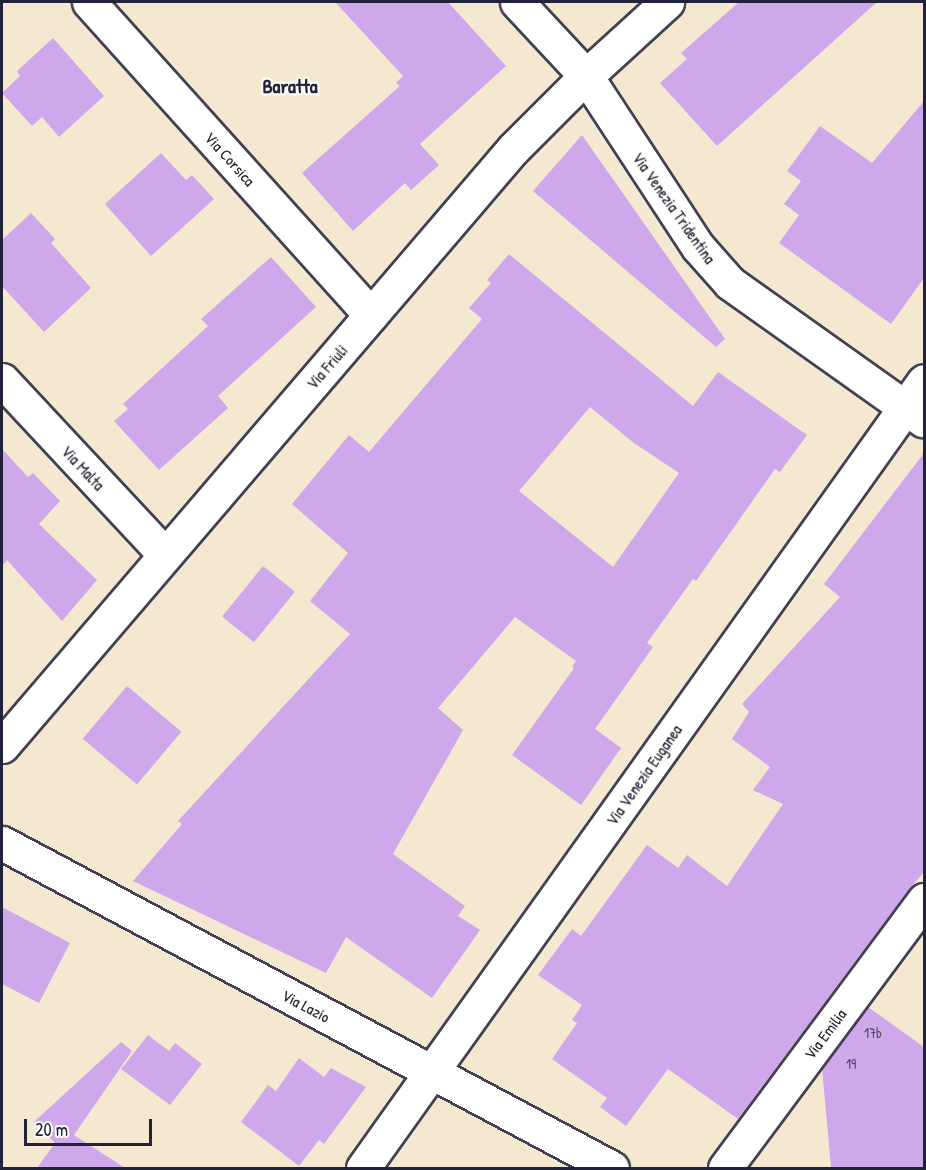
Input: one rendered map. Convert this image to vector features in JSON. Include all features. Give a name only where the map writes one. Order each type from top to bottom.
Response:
[{"type":"street","name":"Via Corsica","points":[[89,2],[371,315]]},
{"type":"street","name":"Via Venezia Tridentina","points":[[517,2],[586,76],[698,247],[730,283],[915,414]]},
{"type":"street","name":"Via Friuli","points":[[2,746],[513,149],[586,76],[667,2]]},
{"type":"street","name":"Via Malta","points":[[2,380],[165,555]]},
{"type":"street","name":"Via Venezia Euganea","points":[[363,1168],[915,414],[924,381]]},
{"type":"street","name":"Via Lazio","points":[[2,843],[612,1168]]},
{"type":"street","name":"Via Emilia","points":[[725,1168],[924,900]]},
{"type":"building","points":[[335,2],[448,2],[506,66],[420,144],[439,165],[411,190],[405,183],[353,231],[302,173],[400,86],[396,83],[403,76]]},
{"type":"building","points":[[739,2],[877,2],[717,146],[660,83],[687,59],[681,53]]},
{"type":"building","points":[[53,38],[104,96],[59,137],[42,117],[32,126],[2,93],[20,76],[17,71]]},
{"type":"building","points":[[924,101],[924,278],[891,324],[779,243],[799,215],[784,204],[801,181],[787,171],[820,126],[872,163]]},
{"type":"building","points":[[582,135],[725,339],[716,347],[533,191]]},
{"type":"building","points":[[161,153],[186,180],[192,175],[214,199],[151,256],[105,204]]},
{"type":"building","points":[[31,213],[55,239],[51,243],[91,288],[44,332],[2,286],[2,240]]},
{"type":"building","points":[[509,254],[693,406],[718,372],[807,435],[780,472],[775,469],[696,581],[693,579],[647,643],[653,647],[595,729],[621,748],[581,805],[512,755],[574,668],[572,667],[576,661],[515,617],[438,708],[463,730],[393,854],[465,906],[458,916],[480,930],[432,998],[346,937],[326,973],[133,881],[182,824],[178,821],[350,634],[310,601],[348,553],[292,504],[349,435],[369,452],[482,319],[469,308],[491,283],[487,280]],"holes":[[[590,407],[634,443],[679,473],[613,567],[519,491]]]},
{"type":"building","points":[[271,257],[316,307],[218,396],[228,408],[159,470],[114,421],[128,409],[123,404],[208,326],[201,319]]},
{"type":"building","points":[[2,449],[28,477],[33,473],[60,501],[39,524],[97,580],[62,621],[7,560],[2,566]]},
{"type":"building","points":[[924,453],[924,872],[738,1119],[668,1069],[626,1126],[600,1107],[607,1098],[552,1059],[577,1023],[572,1020],[582,1005],[538,975],[572,929],[581,936],[647,845],[678,868],[687,855],[727,886],[783,804],[753,790],[770,767],[732,739],[749,712],[742,704],[840,597],[824,584]]},
{"type":"building","points":[[263,566],[295,592],[254,642],[222,617]]},
{"type":"building","points":[[127,686],[181,732],[137,784],[83,739]]},
{"type":"building","points":[[2,907],[70,943],[39,1003],[2,984]]},
{"type":"building","points":[[868,1007],[924,1047],[924,1168],[831,1168],[822,1068]]},
{"type":"building","points":[[148,1035],[169,1051],[175,1043],[202,1064],[170,1105],[121,1069]]},
{"type":"building","points":[[121,1042],[132,1051],[74,1135],[125,1168],[37,1168],[55,1143],[34,1122]]},
{"type":"building","points":[[299,1058],[324,1077],[331,1068],[366,1087],[324,1144],[319,1140],[299,1166],[241,1122],[268,1085],[276,1091]]},
{"type":"district","name":"Baratta","points":[[290,85]]}]
